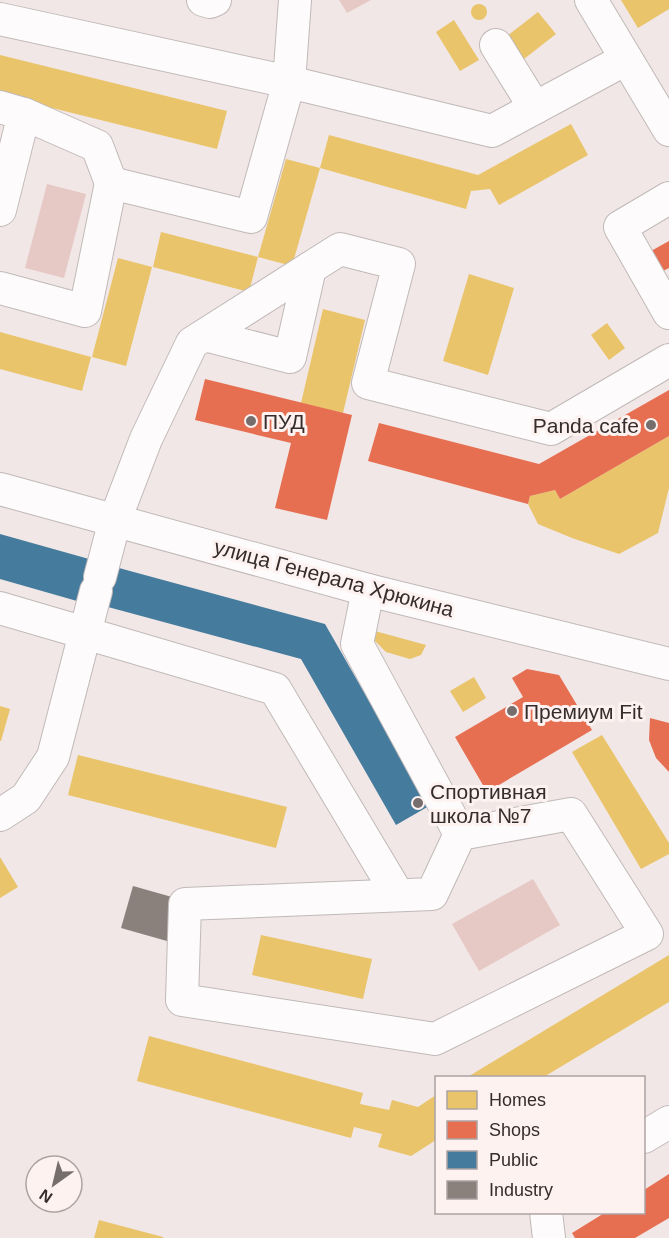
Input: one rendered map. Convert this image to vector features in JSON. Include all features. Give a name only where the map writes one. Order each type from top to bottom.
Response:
[{"type":"street","points":[[203,0],[210,2],[215,0]]},
{"type":"street","points":[[111,183],[250,217],[289,82],[295,0]]},
{"type":"street","points":[[591,0],[669,130]]},
{"type":"street","points":[[0,19],[289,82],[492,131],[626,59]]},
{"type":"street","points":[[496,45],[535,108]]},
{"type":"street","points":[[0,210],[12,110],[97,146],[111,183],[85,311],[0,288]]},
{"type":"street","points":[[669,198],[620,227],[669,313]]},
{"type":"street","points":[[0,815],[26,798],[53,757],[115,520],[146,439],[192,343],[340,249],[399,264],[368,383],[551,429],[669,360]]},
{"type":"street","points":[[205,335],[290,357],[310,268]]},
{"type":"street","name":"улица Генерала Хрюкина","points":[[0,489],[368,590],[669,664]]},
{"type":"street","points":[[368,590],[357,644],[460,834]]},
{"type":"street","points":[[0,608],[274,689],[398,895]]},
{"type":"street","points":[[571,814],[647,934],[435,1040],[182,1000],[185,904],[432,894],[460,834],[571,814]]},
{"type":"street","points":[[645,1136],[669,1122]]},
{"type":"street","points":[[546,1214],[549,1238]]},
{"type":"shaded area","points":[[339,0],[371,0],[347,13]]},
{"type":"shaded area","points":[[47,184],[86,194],[64,278],[25,268]]},
{"type":"shaded area","points":[[533,879],[560,925],[479,971],[452,924]]},
{"type":"building: Homes","points":[[621,0],[669,0],[669,9],[638,28]]},
{"type":"building: Homes","points":[[476,4],[482,4],[487,12],[485,18],[476,20],[471,15],[471,9]]},
{"type":"building: Homes","points":[[538,12],[556,34],[524,59],[507,36]]},
{"type":"building: Homes","points":[[454,20],[479,60],[460,71],[436,32]]},
{"type":"building: Homes","points":[[0,55],[227,111],[217,149],[0,95]]},
{"type":"building: Homes","points":[[571,124],[588,155],[499,205],[490,189],[471,191],[466,209],[320,168],[329,135],[478,175]]},
{"type":"building: Homes","points":[[286,159],[320,168],[292,266],[258,257]]},
{"type":"building: Homes","points":[[161,232],[258,257],[249,292],[153,267]]},
{"type":"building: Homes","points":[[118,258],[152,267],[126,366],[92,357]]},
{"type":"building: Homes","points":[[469,274],[514,288],[488,375],[443,361]]},
{"type":"building: Homes","points":[[323,309],[365,320],[343,413],[301,403]]},
{"type":"building: Homes","points":[[607,323],[625,348],[609,360],[591,335]]},
{"type":"building: Homes","points":[[0,332],[91,357],[82,391],[0,369]]},
{"type":"building: Homes","points":[[669,436],[669,488],[658,533],[619,554],[538,524],[528,504],[530,496],[555,490],[560,499]]},
{"type":"building: Homes","points":[[375,631],[426,645],[421,655],[410,659],[386,652],[374,640]]},
{"type":"building: Homes","points":[[474,677],[486,698],[463,712],[450,691]]},
{"type":"building: Homes","points":[[0,706],[10,709],[1,741],[0,741]]},
{"type":"building: Homes","points":[[602,735],[669,843],[669,854],[641,869],[572,752]]},
{"type":"building: Homes","points":[[78,755],[287,807],[276,848],[68,795]]},
{"type":"building: Homes","points":[[0,857],[18,887],[0,898]]},
{"type":"building: Homes","points":[[261,935],[372,959],[363,999],[252,975]]},
{"type":"building: Homes","points":[[669,955],[669,1002],[545,1076],[469,1076]]},
{"type":"building: Homes","points":[[149,1036],[363,1093],[360,1104],[389,1110],[392,1100],[418,1107],[435,1096],[435,1141],[411,1156],[378,1147],[382,1134],[354,1127],[351,1138],[137,1081]]},
{"type":"building: Homes","points":[[99,1220],[163,1237],[163,1238],[94,1238]]},
{"type":"building: Shops","points":[[669,241],[669,268],[663,271],[651,251]]},
{"type":"building: Shops","points":[[205,379],[352,415],[327,520],[275,508],[291,443],[195,420]]},
{"type":"building: Shops","points":[[669,390],[669,436],[560,499],[555,490],[530,496],[528,504],[368,461],[379,423],[539,464]]},
{"type":"building: Shops","points":[[527,669],[559,675],[592,730],[487,792],[455,737],[523,697],[512,678]]},
{"type":"building: Shops","points":[[650,718],[669,723],[669,772],[656,758],[649,740]]},
{"type":"building: Shops","points":[[669,1174],[669,1218],[635,1238],[575,1238],[572,1233],[603,1214],[645,1214],[645,1189]]},
{"type":"building: Public","points":[[0,534],[89,559],[85,573],[115,581],[119,568],[325,624],[429,806],[396,825],[301,659],[108,607],[112,595],[81,586],[77,601],[0,579]]},
{"type":"building: Industry","points":[[133,886],[179,899],[167,941],[121,928]]},
{"type":"place","name":"ПУД","points":[[251,421]]},
{"type":"place","name":"Panda cafe","points":[[651,425]]},
{"type":"place","name":"Премиум Fit","points":[[512,711]]},
{"type":"place","name":"Спортивная школа №7","points":[[418,803]]}]
